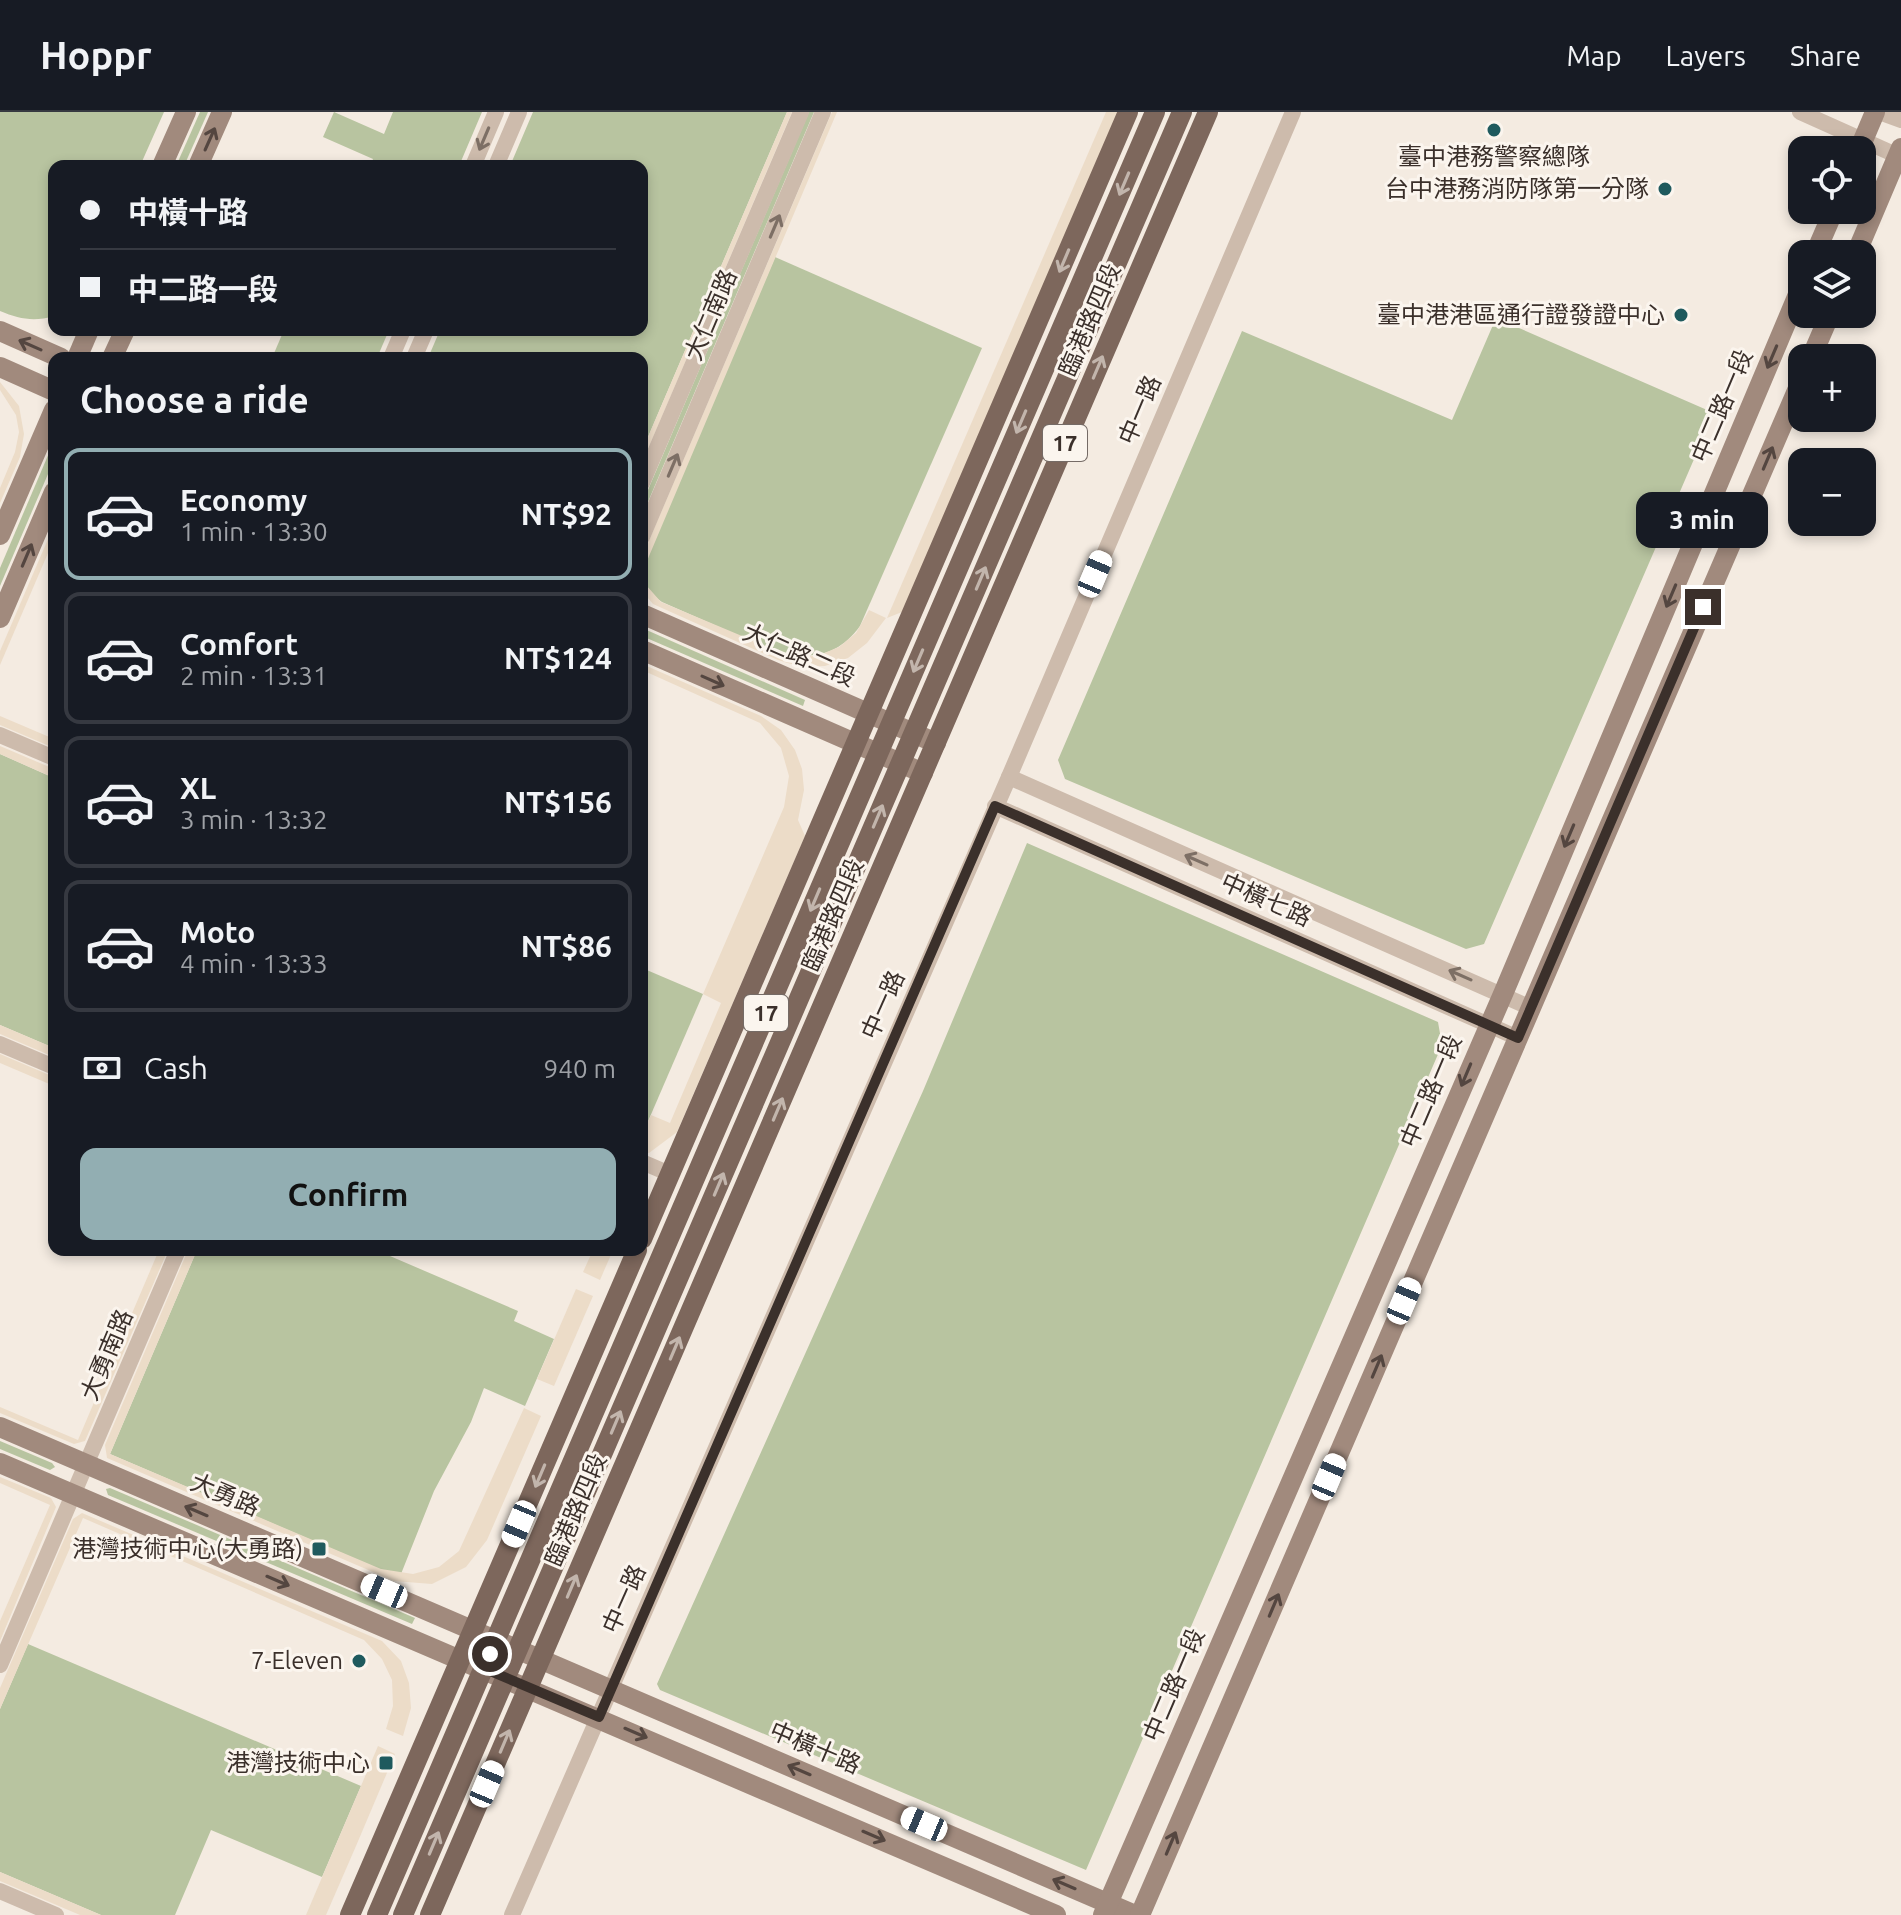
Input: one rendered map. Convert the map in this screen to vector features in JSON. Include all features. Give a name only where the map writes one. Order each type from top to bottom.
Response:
[{"type":"main road","name":"臨港路四段","points":[[648,1225],[1128,112]]},
{"type":"main road","name":"臨港路四段","points":[[377,1915],[1155,112]]},
{"type":"main road","name":"臨港路四段","points":[[403,1915],[1182,112]]},
{"type":"main road","name":"臨港路四段","points":[[430,1915],[1208,112]]},
{"type":"main road","name":"臨港路四段","points":[[350,1915],[634,1256]]},
{"type":"street","points":[[165,160],[186,112]]},
{"type":"street","points":[[201,160],[222,112]]},
{"type":"street","points":[[476,160],[496,112]]},
{"type":"street","points":[[499,160],[519,112]]},
{"type":"street","name":"大仁南路","points":[[648,469],[801,112]]},
{"type":"street","name":"大仁南路","points":[[648,523],[823,112]]},
{"type":"street","name":"中一路","points":[[512,1915],[1009,777],[1293,112]]},
{"type":"street","points":[[1800,112],[1843,136]]},
{"type":"street","points":[[1866,136],[1877,112],[1901,120]]},
{"type":"street","points":[[1862,240],[1899,152],[1876,148]]},
{"type":"street","name":"中二路一段","points":[[1106,1909],[1503,994],[1788,318]]},
{"type":"street","points":[[0,331],[48,352]]},
{"type":"street","points":[[0,367],[48,388]]},
{"type":"street","points":[[1138,1915],[1788,411]]},
{"type":"street","points":[[0,535],[48,424]]},
{"type":"street","points":[[0,618],[48,506]]},
{"type":"street","name":"大仁路二段","points":[[648,617],[936,743]]},
{"type":"street","points":[[648,653],[923,773]]},
{"type":"street","points":[[0,735],[48,755]]},
{"type":"street","name":"中橫七路","points":[[1009,777],[1531,1008]]},
{"type":"street","name":"中橫七路","points":[[995,806],[1518,1038]]},
{"type":"street","points":[[0,1044],[48,1064]]},
{"type":"street","points":[[648,1165],[670,1174]]},
{"type":"street","name":"大勇南路","points":[[0,1665],[175,1256]]},
{"type":"street","name":"大勇路","points":[[0,1427],[80,1479],[461,1659]]},
{"type":"street","name":"大勇路","points":[[0,1463],[80,1479],[474,1629]]},
{"type":"street","name":"中橫十路","points":[[474,1629],[1106,1909],[1138,1915]]},
{"type":"street","points":[[461,1659],[1056,1915]]},
{"type":"street","points":[[0,1891],[56,1915]]},
{"type":"green space","points":[[0,112],[164,112],[143,160],[48,160],[48,318],[27,319],[0,311]]},
{"type":"green space","points":[[200,112],[208,112],[187,160],[179,160]]},
{"type":"green space","points":[[334,112],[384,134],[393,112],[482,112],[462,160],[373,160],[323,137]]},
{"type":"green space","points":[[533,112],[787,112],[648,437],[648,352],[431,352],[437,336],[648,336],[648,160],[513,160]]},
{"type":"green space","points":[[809,112],[814,112],[648,502],[648,490]]},
{"type":"green space","points":[[775,257],[982,348],[860,626],[847,641],[833,650],[818,655],[786,653],[662,602],[648,586],[648,555]]},
{"type":"green space","points":[[1496,318],[1714,413],[1484,944],[1466,949],[1065,779],[1058,760],[1242,331],[1452,420]]},
{"type":"green space","points":[[281,336],[386,336],[380,352],[275,352]]},
{"type":"green space","points":[[48,455],[48,474],[0,586],[0,568]]},
{"type":"green space","points":[[648,631],[805,700],[803,706],[648,639]]},
{"type":"green space","points":[[0,754],[48,775],[48,1045],[0,1025]]},
{"type":"green space","points":[[1027,843],[1438,1022],[1442,1045],[1086,1870],[660,1690],[657,1684],[923,1091]]},
{"type":"green space","points":[[648,971],[703,994],[648,1121]]},
{"type":"green space","points":[[194,1256],[390,1256],[518,1311],[514,1321],[554,1339],[525,1406],[484,1388],[471,1422],[434,1491],[401,1574],[379,1569],[110,1454]]},
{"type":"green space","points":[[0,1441],[55,1467],[50,1470],[0,1449]]},
{"type":"green space","points":[[110,1488],[415,1618],[412,1624],[108,1495],[106,1489]]},
{"type":"green space","points":[[28,1644],[361,1786],[322,1877],[211,1830],[175,1915],[101,1915],[0,1872],[0,1709]]},
{"type":"shaded area","points":[[787,112],[792,112],[648,449],[648,437]]},
{"type":"shaded area","points":[[832,112],[837,112],[648,559],[648,543]]},
{"type":"shaded area","points":[[1106,112],[1118,112],[902,612],[887,618]]},
{"type":"shaded area","points":[[0,382],[19,406],[24,434],[20,457],[0,503],[0,488],[15,452],[19,432],[16,415],[0,390]]},
{"type":"shaded area","points":[[48,539],[48,553],[0,665],[0,651]]},
{"type":"shaded area","points":[[648,587],[661,602],[792,657],[817,656],[839,647],[856,633],[869,610],[886,618],[867,643],[848,658],[825,666],[801,667],[778,660],[653,604],[648,598]]},
{"type":"shaded area","points":[[648,667],[761,716],[781,730],[795,750],[802,769],[804,790],[798,820],[805,836],[677,1132],[648,1153],[648,1122],[651,1115],[670,1123],[721,1003],[703,994],[784,807],[789,776],[781,748],[760,723],[648,673]]},
{"type":"shaded area","points":[[0,716],[48,736],[48,745],[0,725]]},
{"type":"shaded area","points":[[0,746],[48,766],[48,775],[0,754]]},
{"type":"shaded area","points":[[0,1025],[48,1045],[48,1054],[0,1034]]},
{"type":"shaded area","points":[[0,1054],[48,1074],[48,1083],[0,1063]]},
{"type":"shaded area","points":[[156,1256],[165,1256],[85,1441],[74,1444],[0,1413],[0,1407],[78,1440]]},
{"type":"shaded area","points":[[185,1256],[194,1256],[110,1454],[381,1569],[413,1574],[439,1567],[459,1551],[524,1408],[541,1416],[487,1540],[466,1567],[432,1584],[394,1581],[107,1458],[105,1445]]},
{"type":"shaded area","points":[[590,1256],[610,1256],[600,1280],[583,1272]]},
{"type":"shaded area","points":[[576,1289],[593,1296],[554,1386],[537,1379]]},
{"type":"shaded area","points":[[0,1477],[51,1498],[56,1507],[0,1641],[0,1621],[50,1505],[0,1483]]},
{"type":"shaded area","points":[[82,1513],[382,1641],[401,1661],[409,1683],[411,1708],[403,1736],[386,1729],[393,1706],[392,1680],[382,1659],[364,1640],[83,1518],[0,1709],[0,1688],[73,1519]]},
{"type":"shaded area","points":[[378,1746],[395,1754],[356,1846],[326,1915],[306,1915]]},
{"type":"shaded area","points":[[0,1872],[101,1915],[80,1915],[0,1881]]},
{"type":"place","name":"臺中港務警察總隊","points":[[1494,130]]},
{"type":"place","name":"台中港務消防隊第一分隊","points":[[1665,189]]},
{"type":"place","name":"臺中港港區通行證發證中心","points":[[1681,315]]},
{"type":"place","name":"港灣技術中心(大勇路)","points":[[319,1549]]},
{"type":"place","name":"7-Eleven","points":[[359,1661]]},
{"type":"place","name":"港灣技術中心","points":[[386,1763]]},
{"type":"route","points":[[490,1654],[483,1668],[599,1717],[995,806],[1518,1038],[1703,607]]}]
